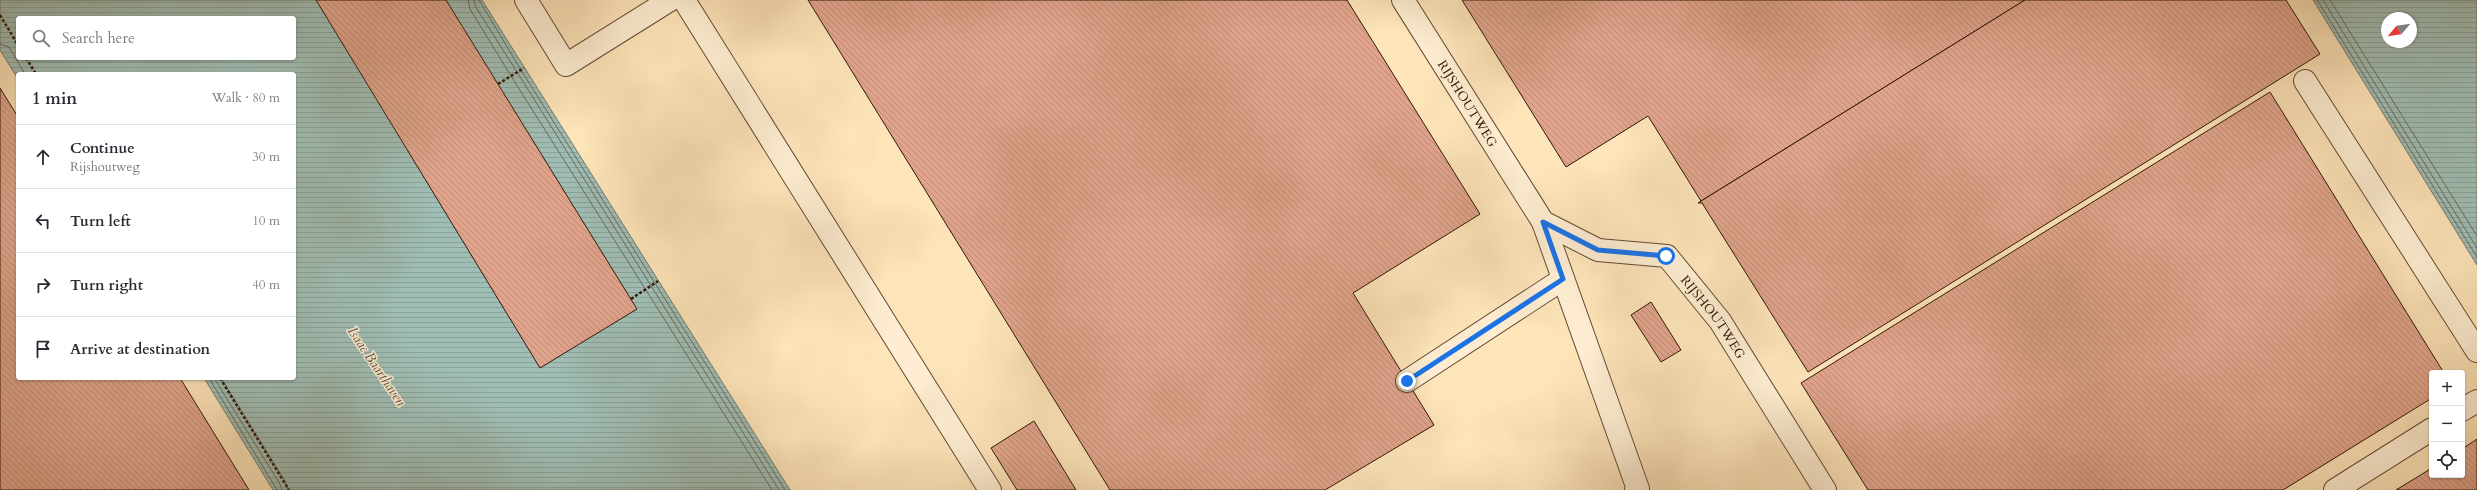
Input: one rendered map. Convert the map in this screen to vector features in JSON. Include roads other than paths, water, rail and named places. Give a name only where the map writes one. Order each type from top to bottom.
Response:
[{"type":"street","points":[[526,0],[566,65],[670,0]]},
{"type":"street","points":[[684,0],[990,490]]},
{"type":"street","name":"RIJSHOUTWEG","points":[[1403,0],[1543,222],[1598,250],[1666,256],[1720,321],[1825,490]]},
{"type":"street","points":[[2305,81],[2477,352]]},
{"type":"street","points":[[1543,222],[1638,489],[1636,490]]},
{"type":"street","points":[[1407,381],[1563,279]]},
{"type":"street","points":[[2465,408],[2477,401]]},
{"type":"street","points":[[2335,490],[2429,431]]},
{"type":"water","name":"Isaac Baarthaven","points":[[0,0],[482,0],[790,490],[273,490],[205,380],[296,380],[296,72],[16,72],[16,76],[0,50]]},
{"type":"water","points":[[2313,0],[2477,0],[2477,265]]}]
